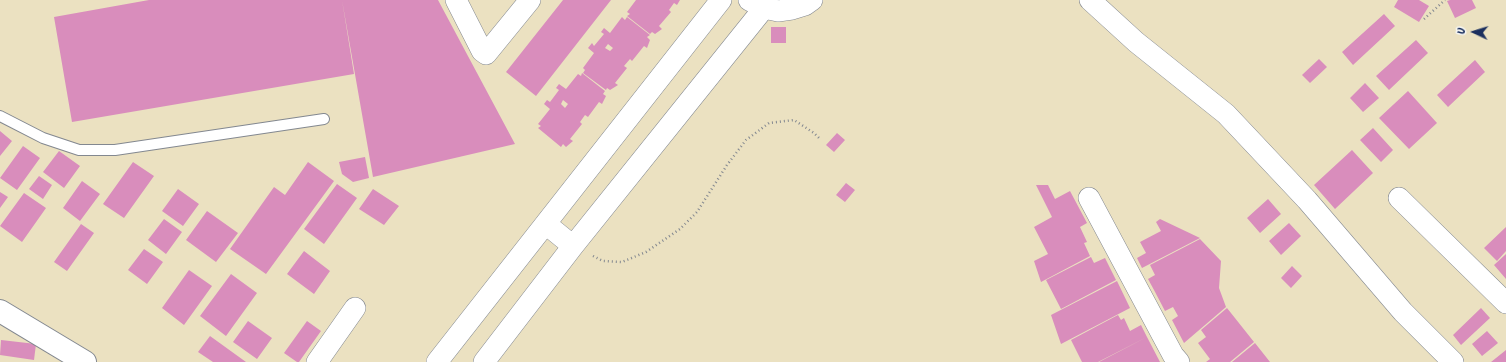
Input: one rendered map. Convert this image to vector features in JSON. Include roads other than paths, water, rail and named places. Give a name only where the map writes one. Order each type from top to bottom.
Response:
[{"type":"street","points":[[456,0],[482,51],[486,54],[530,0]]},
{"type":"street","points":[[437,362],[721,0]]},
{"type":"street","points":[[484,362],[756,4],[778,10],[792,10],[805,5],[812,0]]},
{"type":"street","points":[[1090,0],[1136,42],[1226,114],[1307,200],[1403,312],[1453,362]]},
{"type":"street","points":[[1089,198],[1173,355],[1179,362]]},
{"type":"street","points":[[1399,198],[1506,303]]},
{"type":"street","points":[[546,224],[573,246]]},
{"type":"street","points":[[317,362],[355,308]]},
{"type":"street","points":[[0,311],[85,362]]},
{"type":"lane","points":[[0,116],[43,138],[79,150],[115,150],[324,119]]}]
